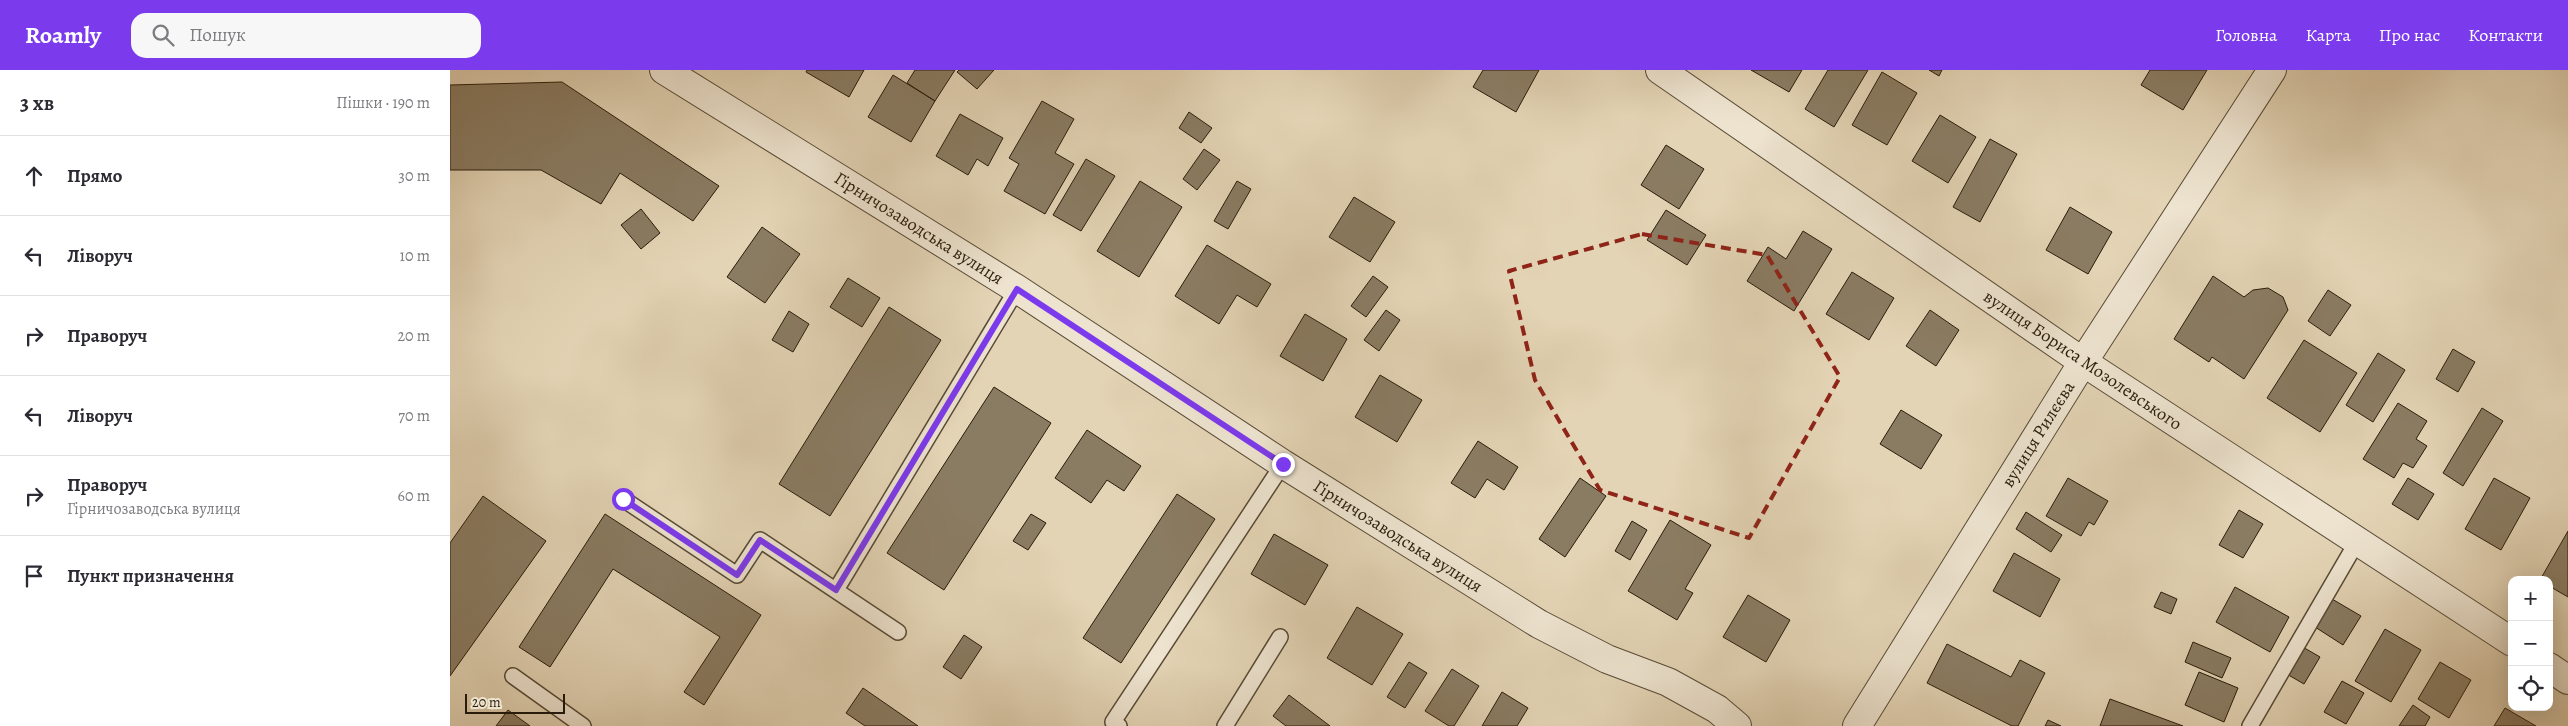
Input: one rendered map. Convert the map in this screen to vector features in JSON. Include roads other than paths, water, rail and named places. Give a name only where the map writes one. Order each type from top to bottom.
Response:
[{"type":"street","name":"Гірничозаводська вулиця","points":[[664,70],[1017,289],[1283,464],[1538,624],[1607,659],[1668,682],[1717,709],[1737,726]]},
{"type":"street","name":"вулиця Бориса Мозолевського","points":[[1660,70],[2083,362],[2508,639]]},
{"type":"street","name":"вулиця Рилєєва","points":[[1857,726],[2083,362],[2272,70]]},
{"type":"street","points":[[2553,670],[2568,680]]},
{"type":"lane","points":[[836,590],[1017,289]]},
{"type":"lane","points":[[1119,726],[1113,722],[1283,464]]},
{"type":"lane","points":[[623,499],[737,575],[760,540],[898,632]]},
{"type":"lane","points":[[2250,726],[2358,540]]},
{"type":"lane","points":[[1225,726],[1280,637]]},
{"type":"lane","points":[[512,676],[583,726]]}]
